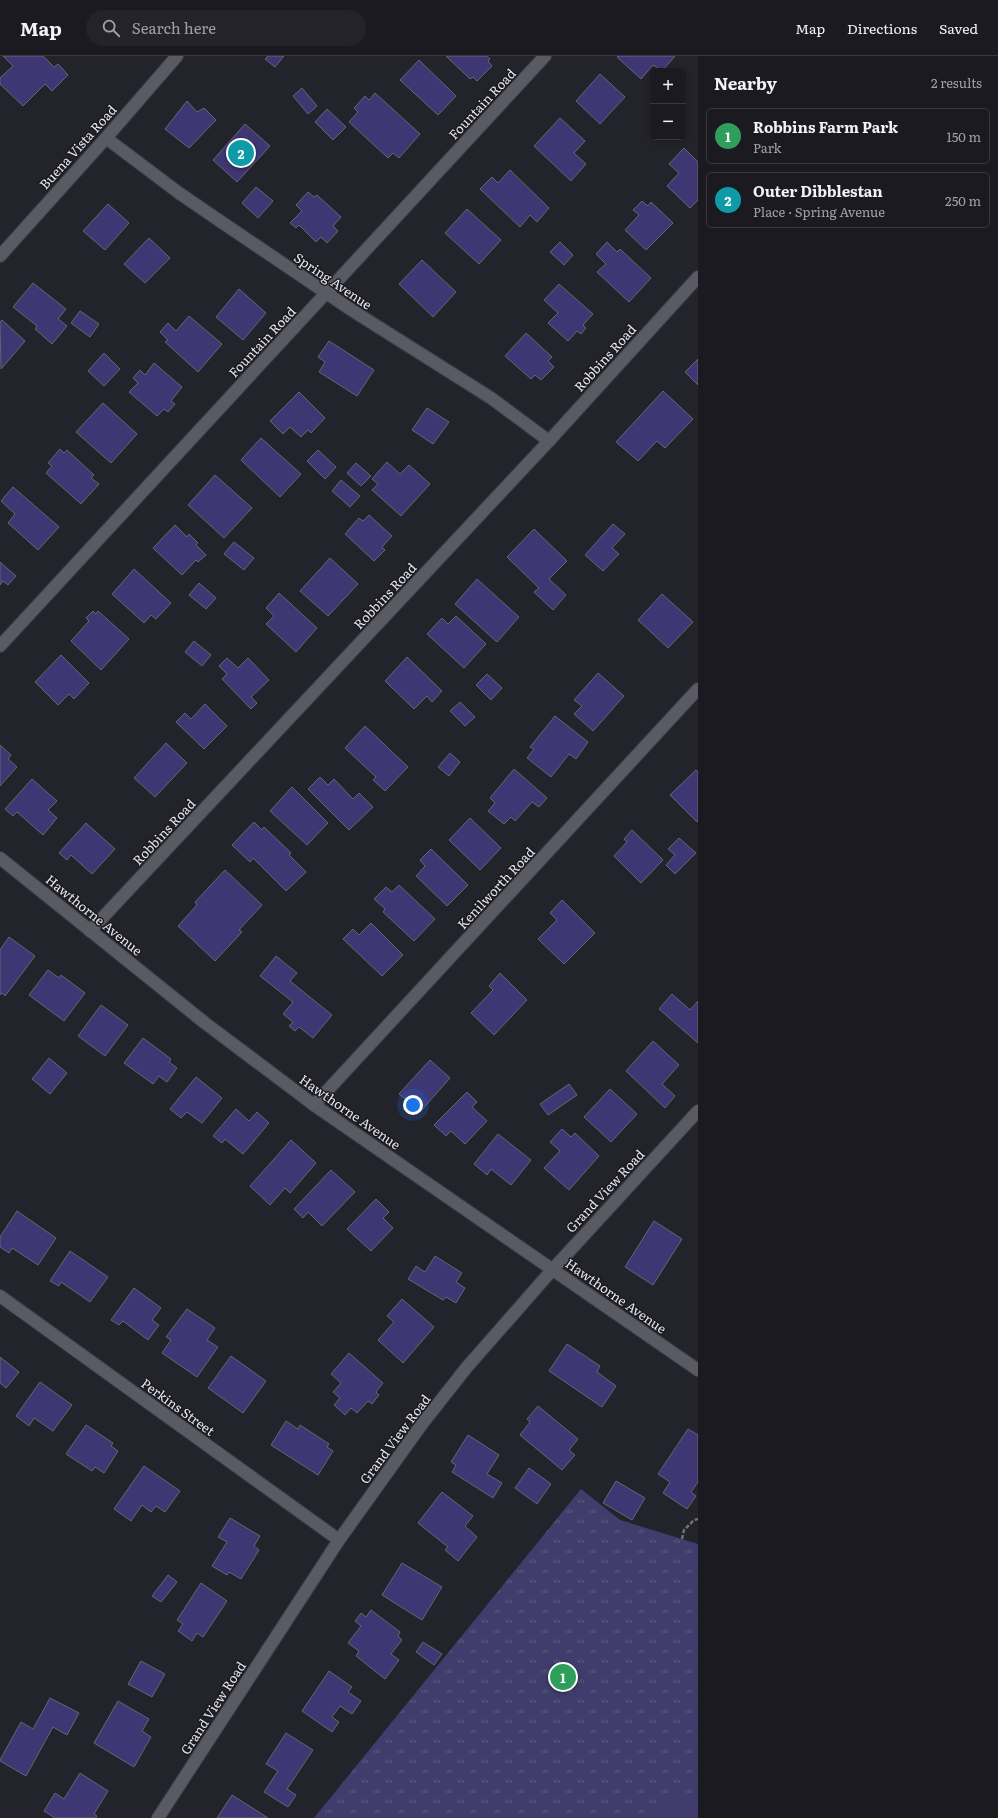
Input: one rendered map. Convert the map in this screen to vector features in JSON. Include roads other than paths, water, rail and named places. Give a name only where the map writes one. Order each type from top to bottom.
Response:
[{"type":"street","name":"Buena Vista Road","points":[[0,256],[177,56]]},
{"type":"street","name":"Fountain Road","points":[[0,646],[544,56]]},
{"type":"street","name":"Spring Avenue","points":[[106,138],[179,193],[327,293],[491,398],[549,441]]},
{"type":"street","name":"Robbins Road","points":[[90,931],[549,441],[698,277]]},
{"type":"street","name":"Kenilworth Road","points":[[314,1105],[698,689]]},
{"type":"street","name":"Hawthorne Avenue","points":[[0,858],[205,1023],[314,1105],[698,1370]]},
{"type":"street","name":"Grand View Road","points":[[158,1818],[339,1540],[422,1424],[467,1368],[553,1269],[698,1111]]},
{"type":"street","name":"Perkins Street","points":[[0,1296],[339,1540]]},
{"type":"place","name":"Outer Dibblestan","points":[[241,153]]},
{"type":"place","name":"Robbins Farm Park","points":[[563,1677]]}]
